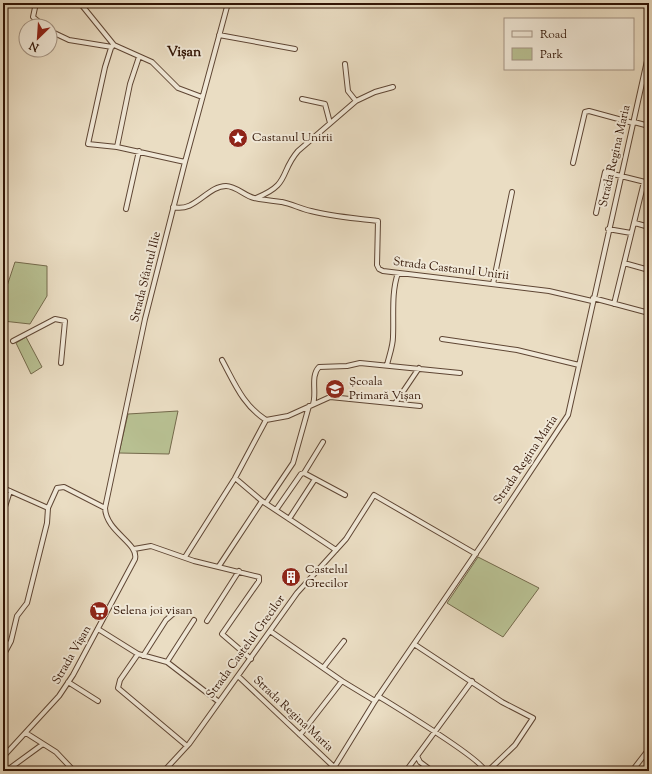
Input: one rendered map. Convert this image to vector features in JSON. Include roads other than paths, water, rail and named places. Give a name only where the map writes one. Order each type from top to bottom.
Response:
[{"type":"street","points":[[34,18],[33,17],[36,3]]},
{"type":"street","points":[[80,3],[112,47]]},
{"type":"street","name":"Strada Sfântul Ilie","points":[[105,508],[145,319],[184,162],[228,3]]},
{"type":"street","points":[[58,35],[69,40],[112,47],[152,62],[178,88],[202,97]]},
{"type":"street","points":[[219,35],[295,49]]},
{"type":"street","points":[[112,47],[105,67],[88,144],[139,151],[184,162]]},
{"type":"street","name":"Strada Regina Maria","points":[[327,771],[335,766],[378,696],[566,420],[570,408],[608,230],[649,52]]},
{"type":"street","points":[[117,147],[130,84],[138,57]]},
{"type":"street","points":[[346,64],[348,91],[356,101]]},
{"type":"street","points":[[644,75],[649,76]]},
{"type":"street","points":[[256,199],[278,186],[284,178],[292,157],[356,101],[369,94],[393,87]]},
{"type":"street","points":[[302,99],[325,104],[330,123]]},
{"type":"street","points":[[573,163],[585,112],[589,111],[649,126]]},
{"type":"street","points":[[126,209],[139,151]]},
{"type":"street","points":[[596,213],[605,172],[647,183],[631,233],[614,304]]},
{"type":"street","name":"Strada Castanul Unirii","points":[[173,207],[182,208],[224,186],[232,187],[256,199],[284,203],[312,212],[334,216],[378,221],[377,268],[383,271],[549,291],[593,299],[649,313]]},
{"type":"street","points":[[493,284],[512,192]]},
{"type":"street","points":[[635,223],[649,227]]},
{"type":"street","points":[[608,230],[631,233]]},
{"type":"street","points":[[624,263],[649,270]]},
{"type":"street","points":[[387,365],[393,338],[392,326],[398,273]]},
{"type":"street","points":[[13,341],[55,319],[65,321],[61,363]]},
{"type":"street","points":[[442,339],[517,350],[579,365]]},
{"type":"street","points":[[222,360],[237,392],[248,405],[266,420]]},
{"type":"street","points":[[313,404],[315,399],[315,376],[319,367],[347,366],[360,363],[460,373]]},
{"type":"street","points":[[396,402],[419,368]]},
{"type":"street","points":[[266,420],[288,416],[330,397],[396,402],[420,406]]},
{"type":"street","points":[[219,566],[293,463],[309,406]]},
{"type":"street","points":[[185,557],[236,478],[266,420]]},
{"type":"street","points":[[276,510],[301,474],[304,473],[323,442]]},
{"type":"street","points":[[304,473],[345,495]]},
{"type":"street","points":[[236,478],[264,502],[336,550]]},
{"type":"street","points":[[289,519],[316,479]]},
{"type":"street","points":[[3,656],[11,641],[17,616],[27,603],[47,523],[48,508],[57,488],[61,487],[105,508],[107,519],[111,526],[134,549],[151,546],[204,564],[256,575],[260,579],[222,634],[251,659]]},
{"type":"street","points":[[3,488],[48,508]]},
{"type":"street","points":[[3,513],[10,491]]},
{"type":"street","name":"Strada Castelul Grecilor","points":[[164,771],[187,746],[297,593],[346,538],[374,495],[476,554]]},
{"type":"street","name":"Strada Vișan","points":[[3,757],[26,733],[68,682],[131,568],[136,556],[134,549]]},
{"type":"street","points":[[207,621],[239,571]]},
{"type":"street","points":[[143,656],[166,620],[174,613]]},
{"type":"street","points":[[167,662],[194,620]]},
{"type":"street","points":[[98,629],[138,654],[167,662],[219,702]]},
{"type":"street","points":[[270,631],[342,681],[375,701]]},
{"type":"street","points":[[323,668],[344,641]]},
{"type":"street","points":[[414,644],[502,702],[534,718],[533,722],[515,745],[488,771]]},
{"type":"street","points":[[138,654],[117,687],[143,711],[187,746]]},
{"type":"street","name":"Strada Regina Maria","points":[[238,676],[335,766]]},
{"type":"street","points":[[300,735],[342,681]]},
{"type":"street","points":[[406,771],[472,681]]},
{"type":"street","points":[[68,682],[98,701]]},
{"type":"street","points":[[378,696],[435,731],[478,763],[485,771]]},
{"type":"street","points":[[26,733],[59,755],[74,771]]},
{"type":"street","points":[[6,771],[43,744]]},
{"type":"street","points":[[632,771],[649,749]]},
{"type":"street","points":[[417,756],[420,762],[432,771]]},
{"type":"street","points":[[332,771],[335,766]]},
{"type":"place","name":"Castanul Unirii","points":[[238,138]]},
{"type":"place","name":"Școala Primară Vișan","points":[[335,389]]},
{"type":"place","name":"Castelul Grecilor","points":[[291,577]]},
{"type":"place","name":"Selena joi visan","points":[[99,611]]},
{"type":"district","name":"Vișan","points":[[184,53]]}]
